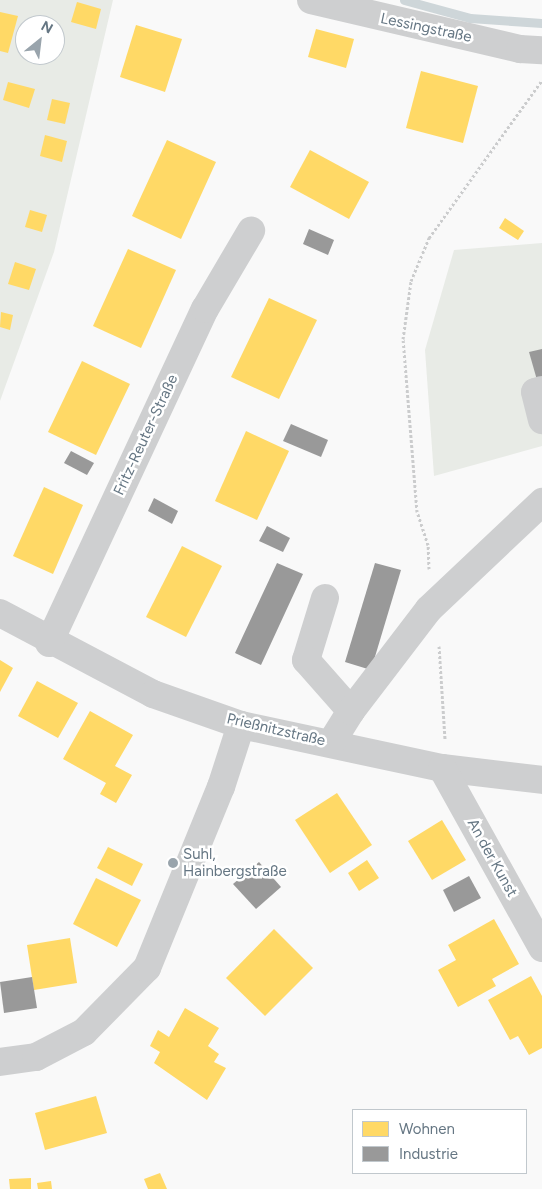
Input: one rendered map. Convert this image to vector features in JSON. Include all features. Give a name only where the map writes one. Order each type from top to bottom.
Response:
[{"type":"street","name":"Lessingstraße","points":[[310,0],[520,49],[542,50]]},
{"type":"street","name":"Fritz-Reuter-Straße","points":[[49,643],[205,309],[251,231]]},
{"type":"street","points":[[542,390],[535,392],[542,420]]},
{"type":"street","points":[[331,743],[351,710],[429,609],[542,502]]},
{"type":"street","points":[[325,598],[306,660],[351,710]]},
{"type":"street","name":"Prießnitzstraße","points":[[0,613],[49,643],[154,694],[241,725],[442,768],[542,780]]},
{"type":"street","points":[[0,1062],[36,1057],[84,1032],[147,968],[221,787],[241,725]]},
{"type":"street","name":"An der Kunst","points":[[442,768],[542,948]]},
{"type":"path","points":[[442,768],[446,737],[442,655],[429,609],[428,546],[417,512],[404,339],[412,280],[429,238],[542,80]]},
{"type":"shaded area","points":[[0,0],[113,0],[54,252],[0,401]]},
{"type":"shaded area","points":[[542,243],[542,446],[434,476],[425,350],[454,250]]},
{"type":"building: Wohnen","points":[[77,2],[101,9],[96,29],[71,22]]},
{"type":"building: Wohnen","points":[[0,12],[15,15],[15,27],[8,53],[0,51]]},
{"type":"building: Wohnen","points":[[136,25],[182,39],[165,92],[120,77]]},
{"type":"building: Wohnen","points":[[316,29],[354,39],[346,68],[308,57]]},
{"type":"building: Wohnen","points":[[421,71],[478,86],[463,143],[406,128]]},
{"type":"building: Wohnen","points":[[8,82],[35,89],[29,108],[3,100]]},
{"type":"building: Wohnen","points":[[52,99],[70,103],[65,124],[47,120]]},
{"type":"building: Wohnen","points":[[45,135],[67,141],[62,162],[40,156]]},
{"type":"building: Wohnen","points":[[167,140],[216,162],[181,239],[132,216]]},
{"type":"building: Wohnen","points":[[310,150],[369,182],[349,219],[290,187]]},
{"type":"building: Wohnen","points":[[30,210],[47,215],[42,232],[25,227]]},
{"type":"building: Wohnen","points":[[505,218],[524,231],[518,240],[499,228]]},
{"type":"building: Wohnen","points":[[128,249],[176,270],[141,348],[93,326]]},
{"type":"building: Wohnen","points":[[15,262],[36,269],[29,290],[8,284]]},
{"type":"building: Wohnen","points":[[269,298],[317,320],[279,399],[231,377]]},
{"type":"building: Wohnen","points":[[1,312],[13,315],[10,330],[0,327]]},
{"type":"building: Wohnen","points":[[82,361],[130,384],[96,455],[48,432]]},
{"type":"building: Wohnen","points":[[246,431],[289,451],[257,520],[215,501]]},
{"type":"building: Wohnen","points":[[44,487],[83,505],[53,574],[13,556]]},
{"type":"building: Wohnen","points":[[182,546],[222,566],[186,637],[146,617]]},
{"type":"building: Wohnen","points":[[0,660],[13,668],[0,692]]},
{"type":"building: Wohnen","points":[[37,681],[78,703],[58,738],[18,716]]},
{"type":"building: Wohnen","points":[[90,711],[133,735],[115,766],[132,775],[116,803],[100,794],[106,783],[63,759]]},
{"type":"building: Wohnen","points":[[337,793],[372,845],[330,873],[295,820]]},
{"type":"building: Wohnen","points":[[442,820],[466,860],[432,880],[408,841]]},
{"type":"building: Wohnen","points":[[108,847],[143,864],[132,886],[97,868]]},
{"type":"building: Wohnen","points":[[367,860],[379,878],[359,891],[348,873]]},
{"type":"building: Wohnen","points":[[96,878],[141,900],[117,947],[73,924]]},
{"type":"building: Wohnen","points":[[494,919],[519,964],[492,979],[496,986],[458,1007],[438,970],[456,960],[448,945]]},
{"type":"building: Wohnen","points":[[274,929],[313,968],[265,1016],[226,978]]},
{"type":"building: Wohnen","points":[[70,938],[77,983],[34,990],[27,945]]},
{"type":"building: Wohnen","points":[[531,976],[542,996],[542,1048],[529,1055],[518,1036],[510,1040],[488,1000]]},
{"type":"building: Wohnen","points":[[185,1008],[219,1028],[208,1046],[219,1054],[214,1062],[226,1068],[207,1100],[154,1063],[160,1052],[150,1046],[158,1030],[169,1037]]},
{"type":"building: Wohnen","points":[[96,1096],[107,1133],[45,1150],[35,1113]]},
{"type":"building: Wohnen","points":[[160,1173],[167,1189],[148,1189],[144,1179]]},
{"type":"building: Wohnen","points":[[31,1178],[31,1189],[10,1189],[9,1179]]},
{"type":"building: Wohnen","points":[[51,1181],[52,1189],[38,1189],[37,1183]]},
{"type":"building: Industrie","points":[[309,229],[334,240],[328,255],[303,244]]},
{"type":"building: Industrie","points":[[542,349],[542,379],[537,380],[529,352]]},
{"type":"building: Industrie","points":[[291,424],[328,440],[321,457],[283,441]]},
{"type":"building: Industrie","points":[[71,451],[94,463],[87,475],[64,463]]},
{"type":"building: Industrie","points":[[154,498],[178,511],[172,524],[148,511]]},
{"type":"building: Industrie","points":[[267,526],[290,538],[283,552],[259,541]]},
{"type":"building: Industrie","points":[[277,563],[303,574],[261,665],[235,653]]},
{"type":"building: Industrie","points":[[375,563],[401,570],[371,670],[345,662]]},
{"type":"building: Industrie","points":[[259,862],[281,887],[256,909],[233,884]]},
{"type":"building: Industrie","points":[[469,876],[481,898],[454,912],[443,890]]},
{"type":"building: Industrie","points":[[32,977],[37,1008],[4,1013],[0,982]]},
{"type":"waterway","points":[[404,0],[470,18],[542,23]]},
{"type":"place","name":"Suhl, Hainbergstraße","points":[[173,863]]}]
